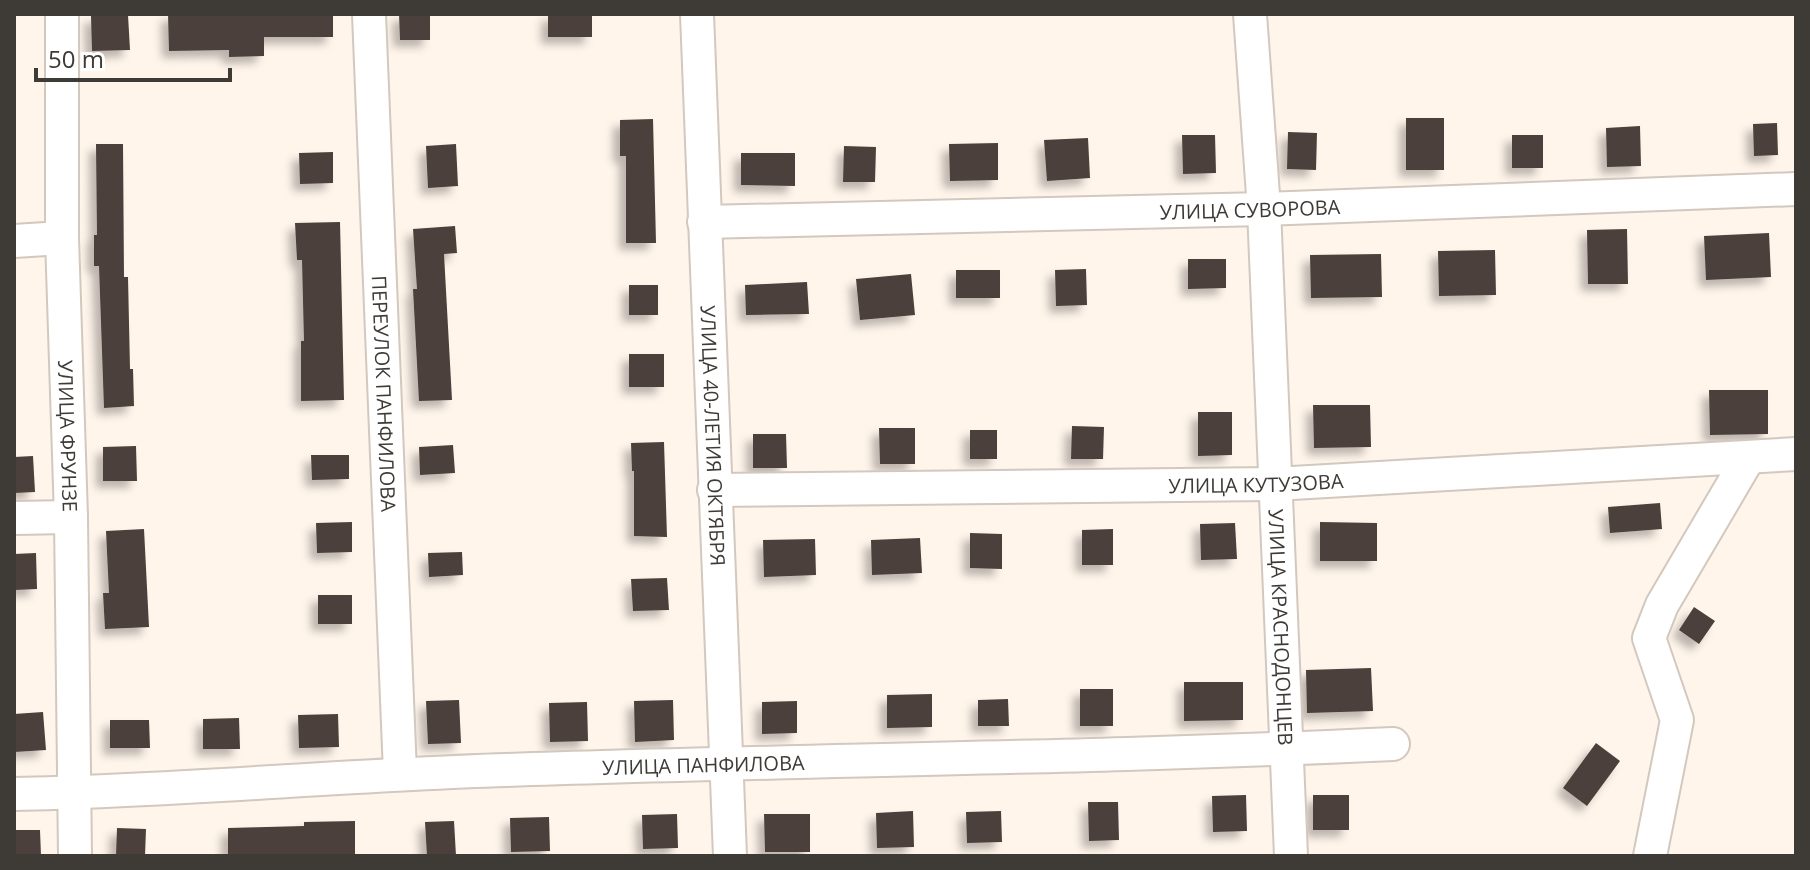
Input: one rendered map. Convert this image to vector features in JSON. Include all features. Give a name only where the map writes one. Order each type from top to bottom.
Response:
[{"type":"street","name":"УЛИЦА ФРУНЗЕ","points":[[62,14],[62,238],[71,517],[75,856]]},
{"type":"street","name":"ПЕРЕУЛОК ПАНФИЛОВА","points":[[369,14],[400,773]]},
{"type":"street","name":"УЛИЦА 40-ЛЕТИЯ ОКТЯБРЯ","points":[[697,14],[730,856]]},
{"type":"street","name":"УЛИЦА КРАСНОДОНЦЕВ","points":[[1250,14],[1264,209],[1291,856]]},
{"type":"street","name":"УЛИЦА СУВОРОВА","points":[[704,222],[1264,209],[1796,189]]},
{"type":"street","points":[[14,241],[62,238]]},
{"type":"street","name":"УЛИЦА КУТУЗОВА","points":[[714,490],[1275,484],[1796,454]]},
{"type":"street","points":[[1650,856],[1677,720],[1649,638],[1662,605],[1749,457]]},
{"type":"street","points":[[14,518],[71,517]]},
{"type":"street","name":"УЛИЦА ПАНФИЛОВА","points":[[14,794],[400,773],[1393,744]]},
{"type":"building","points":[[168,14],[333,14],[333,37],[264,37],[264,56],[229,57],[229,50],[169,51]]},
{"type":"building","points":[[399,14],[430,14],[430,40],[400,40]]},
{"type":"building","points":[[548,14],[592,14],[592,37],[548,37]]},
{"type":"building","points":[[128,15],[130,50],[92,51],[91,16]]},
{"type":"building","points":[[1406,118],[1444,118],[1444,170],[1406,170]]},
{"type":"building","points":[[653,119],[656,243],[626,243],[626,156],[620,156],[620,120]]},
{"type":"building","points":[[1777,123],[1778,155],[1754,156],[1753,124]]},
{"type":"building","points":[[1640,126],[1641,166],[1607,167],[1606,128]]},
{"type":"building","points":[[1288,132],[1317,133],[1316,170],[1287,169]]},
{"type":"building","points":[[1182,135],[1215,135],[1216,173],[1183,174]]},
{"type":"building","points":[[1512,135],[1543,135],[1543,168],[1512,168]]},
{"type":"building","points":[[1088,138],[1090,178],[1047,181],[1044,140]]},
{"type":"building","points":[[998,143],[998,180],[950,181],[949,144]]},
{"type":"building","points":[[96,144],[123,144],[124,277],[128,277],[134,406],[104,408],[99,266],[94,266],[94,235],[97,235]]},
{"type":"building","points":[[456,144],[458,186],[428,188],[426,146]]},
{"type":"building","points":[[844,146],[876,147],[875,182],[843,182]]},
{"type":"building","points":[[333,152],[333,183],[300,184],[299,153]]},
{"type":"building","points":[[741,153],[795,153],[795,186],[741,185]]},
{"type":"building","points":[[340,222],[344,400],[301,401],[301,341],[304,341],[302,260],[297,260],[295,223]]},
{"type":"building","points":[[455,226],[457,253],[444,254],[452,400],[419,401],[413,229]]},
{"type":"building","points":[[1627,229],[1628,284],[1588,284],[1587,230]]},
{"type":"building","points":[[1769,233],[1771,277],[1706,280],[1704,236]]},
{"type":"building","points":[[1495,250],[1496,295],[1439,296],[1438,251]]},
{"type":"building","points":[[1381,254],[1382,297],[1311,298],[1310,255]]},
{"type":"building","points":[[1188,259],[1226,259],[1226,288],[1188,289]]},
{"type":"building","points":[[1086,269],[1087,305],[1056,306],[1055,270]]},
{"type":"building","points":[[956,270],[1000,270],[1000,298],[956,298]]},
{"type":"building","points":[[911,274],[915,315],[860,320],[856,279]]},
{"type":"building","points":[[807,282],[809,314],[746,315],[745,285]]},
{"type":"building","points":[[629,285],[658,285],[658,315],[629,315]]},
{"type":"building","points":[[629,354],[664,354],[664,387],[629,387]]},
{"type":"building","points":[[1709,390],[1768,390],[1768,434],[1710,435]]},
{"type":"building","points":[[1313,405],[1370,405],[1371,447],[1314,448]]},
{"type":"building","points":[[1198,412],[1232,412],[1232,455],[1198,456]]},
{"type":"building","points":[[1072,426],[1104,427],[1103,459],[1071,459]]},
{"type":"building","points":[[879,428],[915,428],[915,464],[880,464]]},
{"type":"building","points":[[970,430],[997,430],[997,459],[970,459]]},
{"type":"building","points":[[753,434],[786,434],[787,468],[753,468]]},
{"type":"building","points":[[664,442],[667,537],[634,536],[631,443]]},
{"type":"building","points":[[453,445],[455,473],[420,475],[419,447]]},
{"type":"building","points":[[136,446],[137,481],[103,481],[103,447]]},
{"type":"building","points":[[311,455],[349,455],[349,479],[312,480]]},
{"type":"building","points":[[33,456],[35,492],[14,493],[14,457]]},
{"type":"building","points":[[1660,503],[1662,529],[1610,533],[1608,507]]},
{"type":"building","points":[[352,522],[352,552],[317,553],[316,523]]},
{"type":"building","points":[[1320,522],[1377,523],[1377,561],[1320,561]]},
{"type":"building","points":[[1235,523],[1237,559],[1201,560],[1200,524]]},
{"type":"building","points":[[144,529],[149,627],[105,629],[103,593],[109,593],[106,531]]},
{"type":"building","points":[[1113,529],[1113,565],[1082,565],[1082,530]]},
{"type":"building","points":[[970,533],[1002,534],[1002,569],[970,568]]},
{"type":"building","points":[[920,538],[922,573],[872,575],[871,540]]},
{"type":"building","points":[[815,539],[816,575],[764,577],[763,540]]},
{"type":"building","points":[[462,552],[463,575],[429,577],[428,553]]},
{"type":"building","points":[[36,553],[37,589],[14,590],[14,554]]},
{"type":"building","points":[[667,578],[669,610],[633,611],[631,579]]},
{"type":"building","points":[[318,595],[352,595],[352,624],[318,624]]},
{"type":"building","points":[[1694,607],[1715,621],[1699,644],[1679,630]]},
{"type":"building","points":[[1371,668],[1373,711],[1307,713],[1306,670]]},
{"type":"building","points":[[1184,682],[1243,682],[1243,720],[1184,721]]},
{"type":"building","points":[[1080,689],[1113,689],[1113,726],[1080,726]]},
{"type":"building","points":[[932,694],[932,727],[887,728],[887,695]]},
{"type":"building","points":[[1008,699],[1009,726],[978,726],[978,700]]},
{"type":"building","points":[[459,700],[461,743],[428,744],[426,701]]},
{"type":"building","points":[[673,700],[674,740],[635,742],[634,701]]},
{"type":"building","points":[[797,701],[797,733],[762,734],[762,702]]},
{"type":"building","points":[[587,702],[588,741],[550,742],[549,703]]},
{"type":"building","points":[[43,712],[46,750],[14,752],[14,714]]},
{"type":"building","points":[[338,714],[339,747],[299,748],[298,715]]},
{"type":"building","points":[[239,718],[240,749],[203,749],[203,719]]},
{"type":"building","points":[[110,720],[149,720],[150,748],[110,748]]},
{"type":"building","points":[[1596,743],[1620,761],[1587,806],[1563,788]]},
{"type":"building","points":[[1246,795],[1247,831],[1213,832],[1212,796]]},
{"type":"building","points":[[1313,795],[1349,795],[1349,830],[1313,830]]},
{"type":"building","points":[[1088,802],[1118,802],[1119,840],[1089,841]]},
{"type":"building","points":[[913,811],[914,847],[877,848],[876,813]]},
{"type":"building","points":[[1001,811],[1002,842],[967,843],[966,812]]},
{"type":"building","points":[[677,814],[678,848],[643,849],[642,815]]},
{"type":"building","points":[[764,814],[810,814],[810,852],[765,852]]},
{"type":"building","points":[[549,817],[550,851],[511,852],[510,818]]},
{"type":"building","points":[[355,821],[355,856],[228,856],[228,828]]},
{"type":"building","points":[[454,821],[456,856],[427,856],[425,822]]},
{"type":"building","points":[[117,828],[146,829],[145,856],[116,856]]},
{"type":"building","points":[[14,830],[40,830],[41,856],[14,856]]}]
